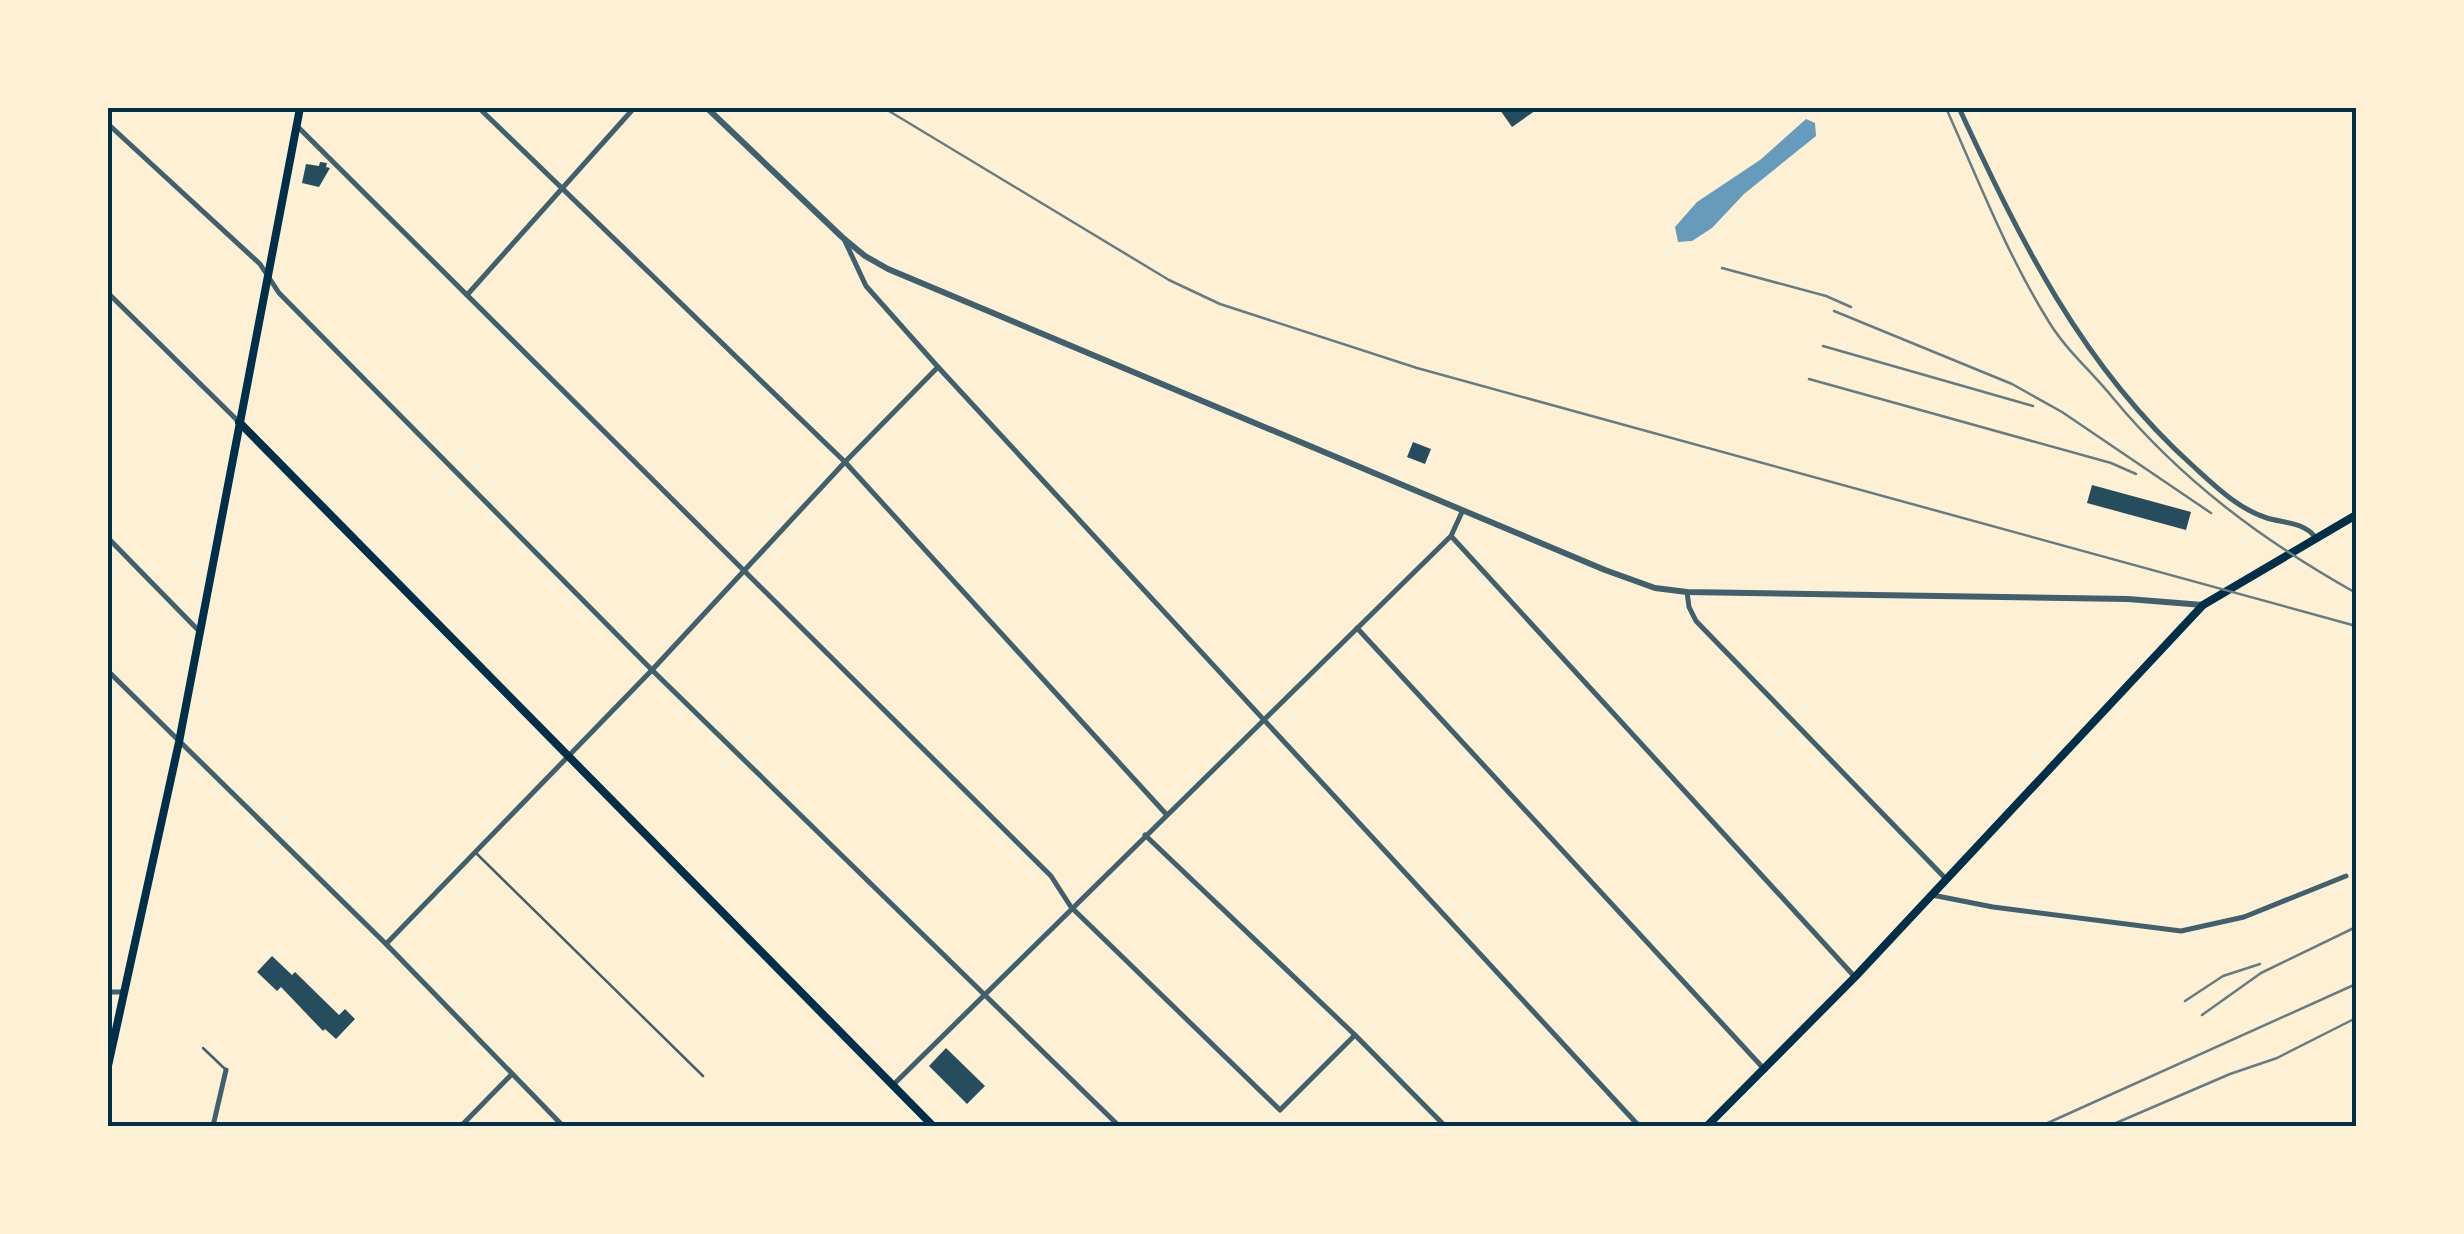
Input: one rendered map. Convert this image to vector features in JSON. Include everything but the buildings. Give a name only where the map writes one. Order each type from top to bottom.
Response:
[{"type":"main road","points":[[108,1066],[179,742],[300,108]]},
{"type":"main road","points":[[239,422],[933,1126]]},
{"type":"main road","points":[[1707,1126],[1855,978],[2203,604],[2356,515]]},
{"type":"street","points":[[478,108],[845,462],[1166,814]]},
{"type":"street","points":[[467,294],[634,108]]},
{"type":"street","points":[[706,108],[864,256],[1462,512],[1644,585],[1687,592],[2128,599],[2203,604]]},
{"type":"street","points":[[1960,108],[2020,238],[2065,316],[2099,362],[2174,449],[2214,485],[2258,515],[2309,529],[2315,537]]},
{"type":"street","points":[[108,124],[260,264],[279,293],[652,670],[1120,1126]]},
{"type":"street","points":[[297,126],[1051,876],[1072,906],[1280,1110],[1356,1035]]},
{"type":"street","points":[[842,237],[866,286],[938,367],[1639,1126]]},
{"type":"street","points":[[108,293],[239,422]]},
{"type":"street","points":[[386,944],[938,367]]},
{"type":"street","points":[[893,1085],[1451,536],[1462,512]]},
{"type":"street","points":[[1451,536],[1855,978]]},
{"type":"street","points":[[108,538],[201,632]]},
{"type":"street","points":[[1687,592],[1696,621],[1946,879]]},
{"type":"street","points":[[1356,628],[1765,1070]]},
{"type":"street","points":[[108,671],[386,944],[563,1126]]},
{"type":"street","points":[[1145,835],[1356,1035],[1445,1126]]},
{"type":"street","points":[[1932,895],[1993,907],[2180,931],[2244,918],[2346,876]]},
{"type":"street","points":[[108,992],[124,992]]},
{"type":"street","points":[[213,1126],[226,1070]]},
{"type":"street","points":[[461,1126],[512,1075]]},
{"type":"lane","points":[[476,852],[702,1076]]},
{"type":"lane","points":[[203,1048],[226,1070]]},
{"type":"water","points":[[1806,119],[1815,123],[1816,136],[1744,194],[1712,228],[1692,241],[1678,242],[1675,227],[1697,202],[1760,160]]},
{"type":"railway","points":[[884,108],[1169,280],[1220,304],[1417,368],[2356,626]]},
{"type":"railway","points":[[1946,108],[2020,270],[2049,322],[2071,351],[2139,428],[2195,482],[2256,530],[2356,593]]},
{"type":"railway","points":[[1722,268],[1826,296],[1851,307]]},
{"type":"railway","points":[[1834,311],[2012,384],[2062,412],[2211,513]]},
{"type":"railway","points":[[1823,346],[2033,406]]},
{"type":"railway","points":[[1809,379],[2111,463],[2136,474]]},
{"type":"railway","points":[[2202,1015],[2261,973],[2356,927]]},
{"type":"railway","points":[[2185,1001],[2223,976],[2260,964]]},
{"type":"railway","points":[[2041,1126],[2356,984]]},
{"type":"railway","points":[[2109,1126],[2277,1058],[2356,1018]]}]
